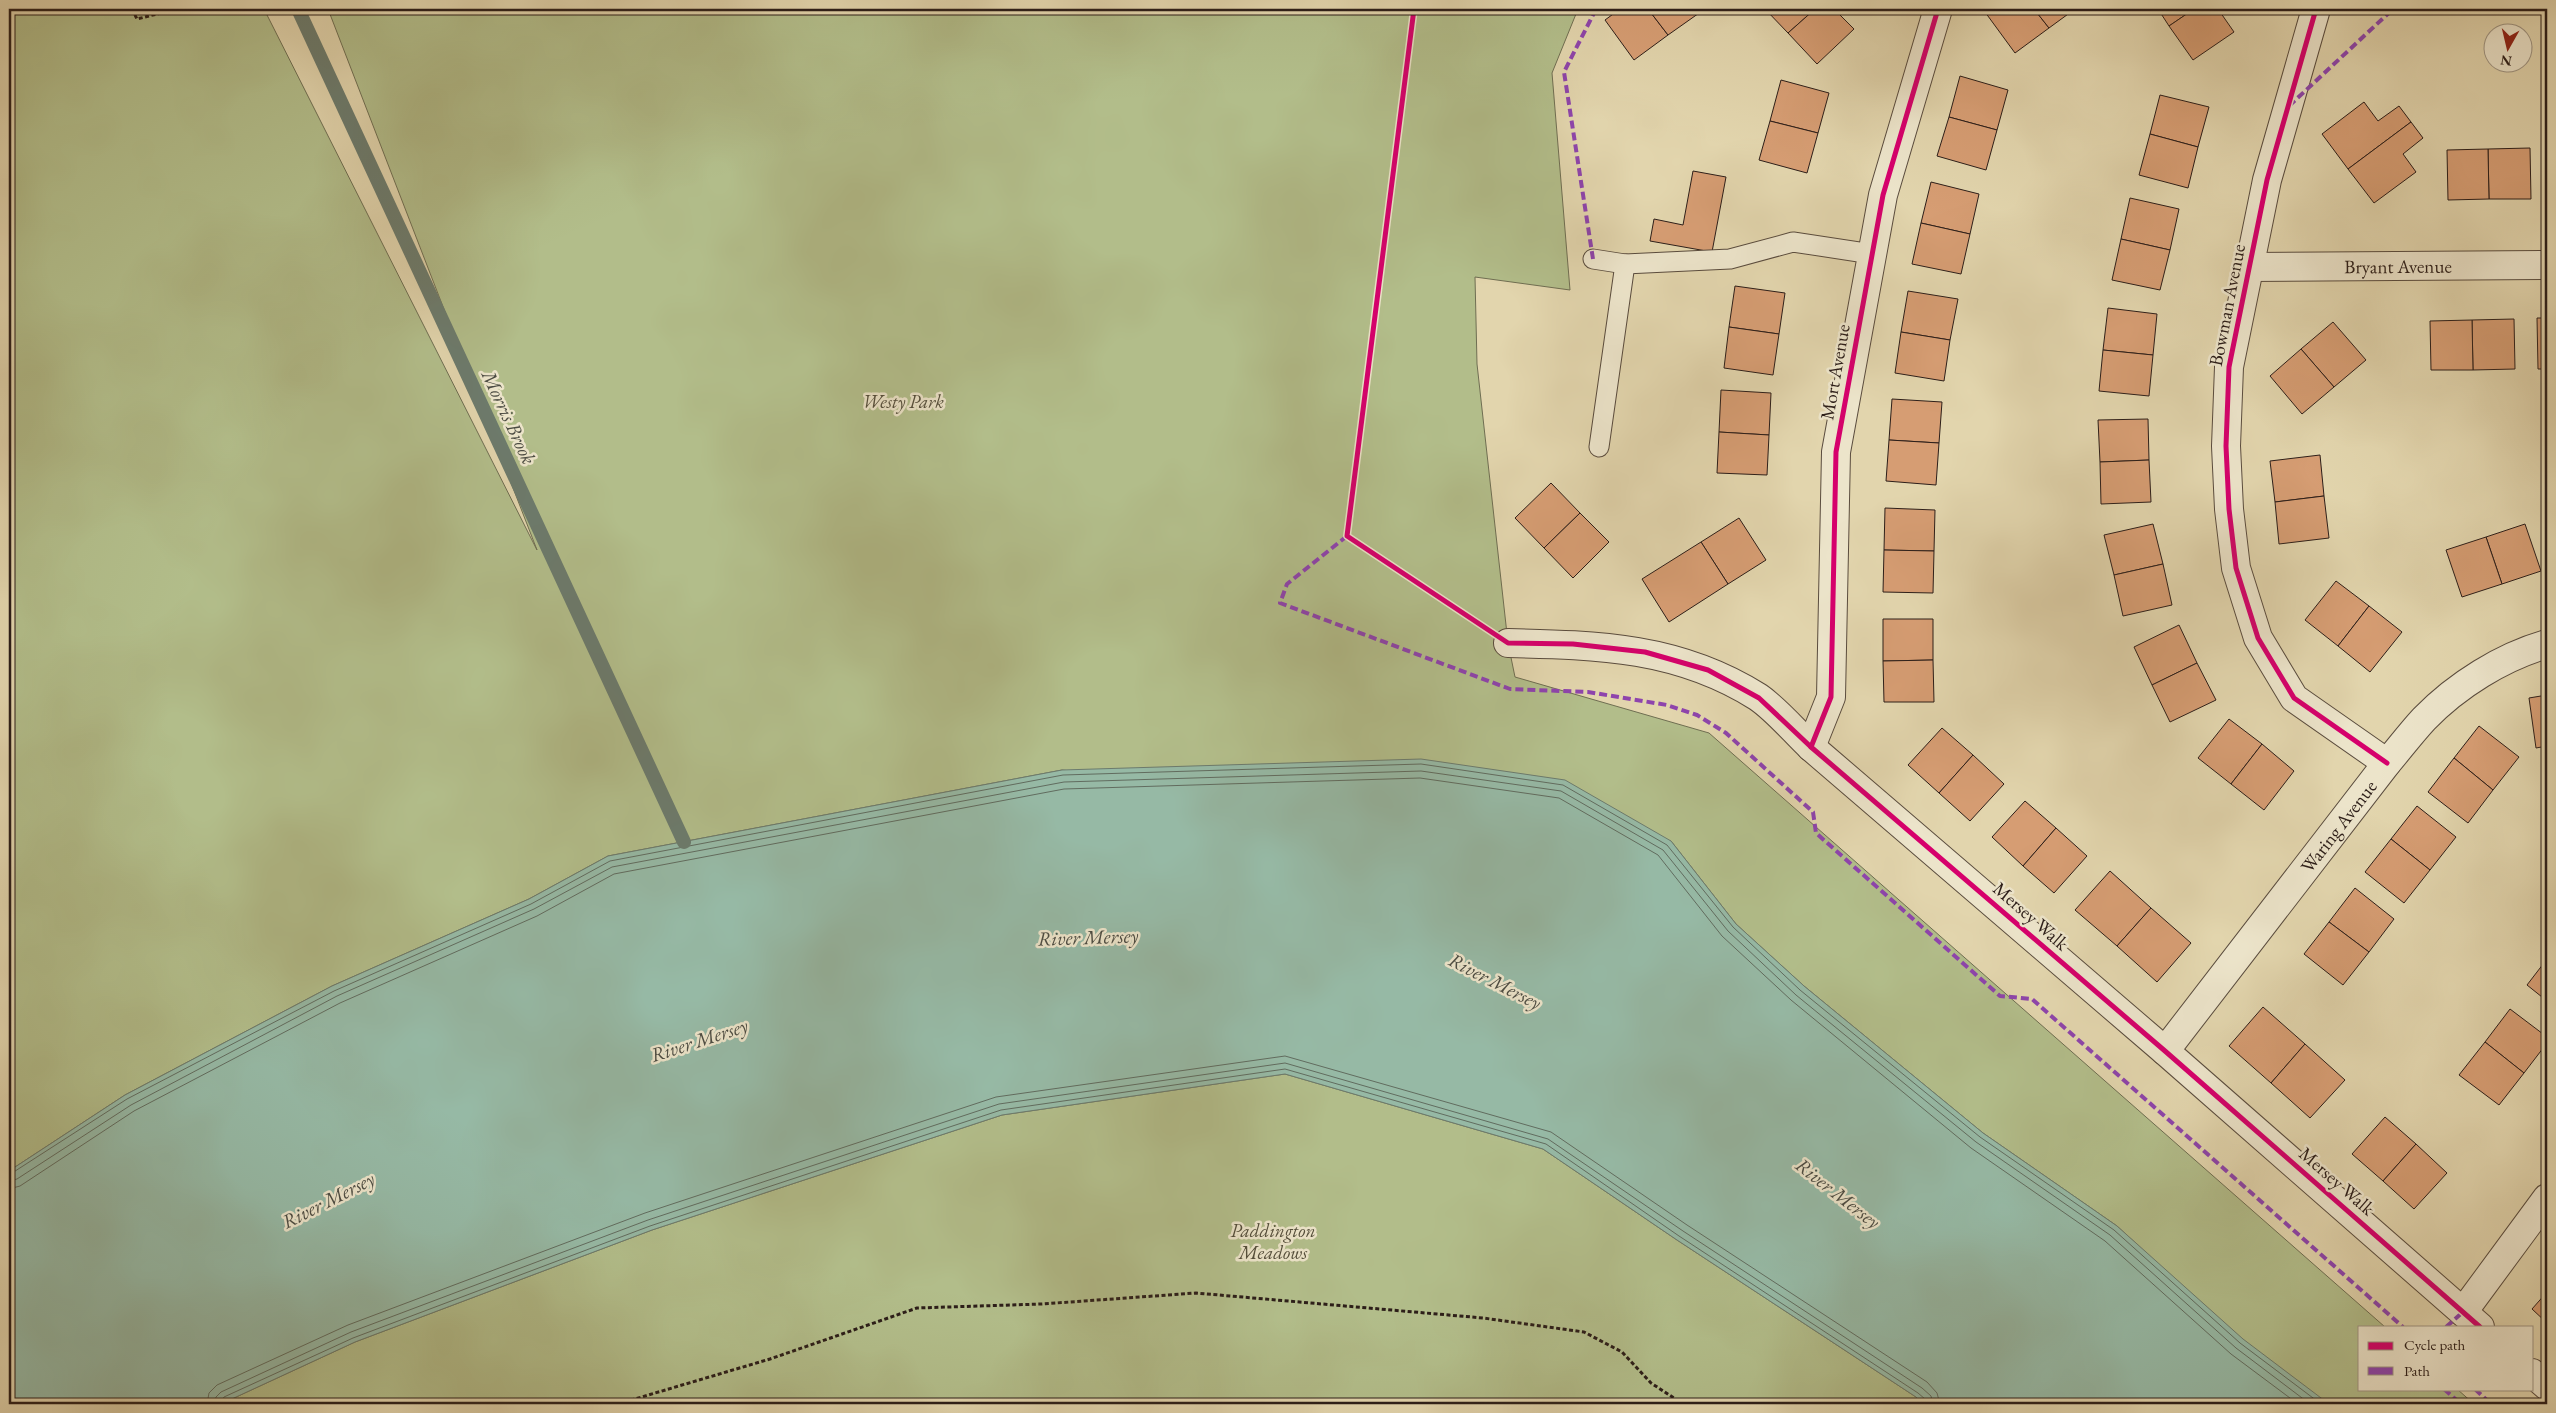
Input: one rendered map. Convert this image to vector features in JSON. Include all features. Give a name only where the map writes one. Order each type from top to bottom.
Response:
[{"type":"street","name":"Mort Avenue","points":[[1811,747],[1831,696],[1836,452],[1883,195],[1938,9]]},
{"type":"street","name":"Bowman Avenue","points":[[2316,9],[2267,180],[2229,367],[2226,446],[2228,491],[2236,568],[2258,638],[2294,698],[2387,763]]},
{"type":"street","name":"Bryant Avenue","points":[[2249,267],[2547,265]]},
{"type":"street","name":"Mersey Walk","points":[[1508,643],[1573,644],[1645,652],[1708,670],[1760,698],[1811,747],[2165,1050],[2471,1319]]},
{"type":"street","name":"Waring Avenue","points":[[2165,1050],[2387,763],[2425,718],[2473,679],[2526,650],[2547,644]]},
{"type":"street","points":[[2471,1319],[2547,1198]]},
{"type":"street","points":[[2534,1375],[2547,1386]]},
{"type":"lane","points":[[1593,259],[1625,264],[1730,259],[1793,242],[1872,254]]},
{"type":"lane","points":[[1599,447],[1625,264]]},
{"type":"path","points":[[132,9],[136,19],[177,9]]},
{"type":"path","points":[[618,1404],[770,1359],[917,1308],[1042,1304],[1196,1293],[1483,1318],[1584,1332],[1622,1352],[1651,1383],[1682,1404]]},
{"type":"green space","name":"Westy Park","points":[[9,9],[264,9],[537,550],[328,9],[1578,9],[1552,73],[1570,290],[1475,277],[1477,364],[1508,643],[1515,677],[1709,733],[2384,1326],[2358,1326],[2358,1390],[2458,1390],[2474,1404],[2310,1404],[2117,1226],[1983,1133],[1804,986],[1736,924],[1671,841],[1062,770],[608,856],[529,899],[332,986],[125,1095],[9,1171]]},
{"type":"green space","name":"Paddington Meadows","points":[[1285,1074],[1543,1149],[1677,1240],[1916,1397],[1923,1404],[221,1404],[355,1342],[652,1230],[1002,1115]]},
{"type":"water","name":"River Mersey","points":[[1421,759],[1565,780],[1671,841],[1736,924],[1804,986],[1983,1133],[2117,1226],[2243,1339],[2329,1404],[1923,1404],[1916,1397],[1677,1240],[1543,1149],[1285,1074],[1002,1115],[652,1230],[355,1342],[221,1404],[9,1404],[9,1171],[125,1095],[332,986],[529,899],[608,856],[1062,770]]},
{"type":"building","points":[[1620,9],[1648,9],[1668,35],[1634,60],[1605,20]]},
{"type":"building","points":[[1648,9],[1700,9],[1702,11],[1668,35]]},
{"type":"building","points":[[1765,9],[1815,9],[1788,33]]},
{"type":"building","points":[[1815,9],[1834,9],[1854,29],[1817,64],[1788,33]]},
{"type":"building","points":[[1990,9],[2034,9],[2049,28],[2015,53],[1985,12]]},
{"type":"building","points":[[2034,9],[2075,9],[2049,28]]},
{"type":"building","points":[[2158,9],[2194,9],[2169,26]]},
{"type":"building","points":[[2194,9],[2218,9],[2234,32],[2193,60],[2169,26]]},
{"type":"building","points":[[1960,76],[2008,90],[1997,130],[1949,117]]},
{"type":"building","points":[[1781,80],[1829,93],[1818,133],[1770,121]]},
{"type":"building","points":[[2160,95],[2209,107],[2198,147],[2150,134]]},
{"type":"building","points":[[2364,102],[2378,121],[2399,106],[2411,122],[2348,169],[2322,134]]},
{"type":"building","points":[[1949,117],[1997,130],[1986,170],[1937,156]]},
{"type":"building","points":[[1770,121],[1818,133],[1807,173],[1759,160]]},
{"type":"building","points":[[2411,122],[2423,138],[2403,154],[2416,172],[2374,203],[2348,169]]},
{"type":"building","points":[[2150,134],[2198,147],[2188,188],[2139,175]]},
{"type":"building","points":[[2530,148],[2531,199],[2489,199],[2488,149]]},
{"type":"building","points":[[2488,149],[2489,199],[2448,200],[2447,150]]},
{"type":"building","points":[[1693,171],[1726,177],[1712,252],[1650,241],[1654,219],[1683,225]]},
{"type":"building","points":[[1931,182],[1979,194],[1970,234],[1921,223]]},
{"type":"building","points":[[2130,198],[2179,209],[2170,250],[2121,239]]},
{"type":"building","points":[[1921,223],[1970,234],[1961,274],[1912,264]]},
{"type":"building","points":[[2121,239],[2170,250],[2160,290],[2112,280]]},
{"type":"building","points":[[1735,286],[1785,293],[1779,334],[1729,327]]},
{"type":"building","points":[[1908,291],[1958,299],[1950,340],[1901,332]]},
{"type":"building","points":[[2108,308],[2157,314],[2153,355],[2103,350]]},
{"type":"building","points":[[2537,318],[2547,318],[2547,369],[2538,369]]},
{"type":"building","points":[[2514,319],[2515,369],[2473,370],[2472,320]]},
{"type":"building","points":[[2472,320],[2473,370],[2431,370],[2430,321]]},
{"type":"building","points":[[2333,322],[2366,360],[2334,387],[2301,349]]},
{"type":"building","points":[[1729,327],[1779,334],[1773,375],[1724,368]]},
{"type":"building","points":[[1901,332],[1950,340],[1944,381],[1895,373]]},
{"type":"building","points":[[2301,349],[2334,387],[2302,414],[2270,376]]},
{"type":"building","points":[[2103,350],[2153,355],[2149,396],[2099,391]]},
{"type":"building","points":[[1721,390],[1771,393],[1769,435],[1719,432]]},
{"type":"building","points":[[1892,399],[1942,402],[1939,443],[1889,440]]},
{"type":"building","points":[[2148,419],[2149,460],[2100,462],[2098,420]]},
{"type":"building","points":[[1719,432],[1769,435],[1767,475],[1717,473]]},
{"type":"building","points":[[1889,440],[1939,443],[1936,485],[1886,481]]},
{"type":"building","points":[[2320,455],[2324,496],[2275,502],[2270,461]]},
{"type":"building","points":[[2149,460],[2151,502],[2101,504],[2100,462]]},
{"type":"building","points":[[1551,483],[1580,513],[1544,548],[1515,518]]},
{"type":"building","points":[[2324,496],[2329,538],[2279,544],[2275,502]]},
{"type":"building","points":[[1885,508],[1935,510],[1934,551],[1884,550]]},
{"type":"building","points":[[1580,513],[1609,542],[1573,578],[1544,548]]},
{"type":"building","points":[[1739,518],[1766,560],[1728,584],[1701,542]]},
{"type":"building","points":[[2153,524],[2163,564],[2114,575],[2104,535]]},
{"type":"building","points":[[2525,524],[2541,571],[2502,584],[2486,537]]},
{"type":"building","points":[[2486,537],[2502,584],[2462,597],[2446,550]]},
{"type":"building","points":[[1701,542],[1728,584],[1669,622],[1642,579]]},
{"type":"building","points":[[1884,550],[1934,551],[1933,593],[1883,592]]},
{"type":"building","points":[[2163,564],[2172,605],[2123,616],[2114,575]]},
{"type":"building","points":[[2336,581],[2369,606],[2338,646],[2305,620]]},
{"type":"building","points":[[2369,606],[2402,632],[2370,672],[2338,646]]},
{"type":"building","points":[[1883,619],[1933,619],[1933,660],[1883,661]]},
{"type":"building","points":[[2179,625],[2197,663],[2152,685],[2134,647]]},
{"type":"building","points":[[1933,660],[1934,702],[1884,702],[1883,661]]},
{"type":"building","points":[[2197,663],[2216,700],[2170,722],[2152,685]]},
{"type":"building","points":[[2547,695],[2547,746],[2536,748],[2529,698]]},
{"type":"building","points":[[2229,719],[2262,744],[2231,784],[2198,758]]},
{"type":"building","points":[[2479,726],[2519,757],[2493,790],[2454,758]]},
{"type":"building","points":[[1942,728],[1973,755],[1939,793],[1908,765]]},
{"type":"building","points":[[2262,744],[2294,771],[2264,810],[2231,784]]},
{"type":"building","points":[[1973,755],[2004,784],[1970,821],[1939,793]]},
{"type":"building","points":[[2454,758],[2493,790],[2468,823],[2428,792]]},
{"type":"building","points":[[2025,801],[2056,828],[2023,866],[1992,837]]},
{"type":"building","points":[[2417,806],[2456,837],[2430,870],[2391,839]]},
{"type":"building","points":[[2056,828],[2087,856],[2054,893],[2023,866]]},
{"type":"building","points":[[2391,839],[2430,870],[2404,903],[2365,872]]},
{"type":"building","points":[[2110,871],[2151,908],[2117,946],[2075,910]]},
{"type":"building","points":[[2355,888],[2394,919],[2369,952],[2329,922]]},
{"type":"building","points":[[2151,908],[2191,943],[2157,982],[2117,946]]},
{"type":"building","points":[[2329,922],[2369,952],[2343,985],[2304,954]]},
{"type":"building","points":[[2547,959],[2547,1001],[2527,985]]},
{"type":"building","points":[[2263,1007],[2305,1044],[2271,1083],[2229,1046]]},
{"type":"building","points":[[2510,1009],[2547,1037],[2547,1043],[2524,1073],[2485,1042]]},
{"type":"building","points":[[2485,1042],[2524,1073],[2499,1105],[2459,1075]]},
{"type":"building","points":[[2305,1044],[2345,1080],[2310,1118],[2271,1083]]},
{"type":"building","points":[[2385,1117],[2416,1144],[2383,1181],[2352,1154]]},
{"type":"building","points":[[2416,1144],[2447,1173],[2414,1209],[2383,1181]]},
{"type":"building","points":[[2547,1292],[2547,1323],[2532,1309]]},
{"type":"waterway","name":"Morris Brook","points":[[298,9],[684,842]]},
{"type":"marked path","points":[[1593,259],[1564,72],[1596,9]]},
{"type":"marked path","points":[[2289,106],[2393,9]]},
{"type":"marked path","points":[[1347,536],[1287,584],[1280,603],[1510,689],[1588,692],[1667,705],[1697,715],[1726,733],[1813,812],[1816,833],[2000,996],[2032,999],[2402,1326]]},
{"type":"marked path","points":[[2447,1326],[2463,1312]]},
{"type":"marked path","points":[[2445,1390],[2461,1404]]},
{"type":"marked path","points":[[2476,1390],[2491,1404]]},
{"type":"cycle path","points":[[1414,9],[1347,536],[1508,643],[1573,644],[1645,652],[1708,670],[1759,698],[1811,747],[2165,1051],[2479,1326]]},
{"type":"cycle path","points":[[1811,747],[1831,697],[1836,452],[1883,195],[1938,9]]},
{"type":"cycle path","points":[[2316,9],[2267,180],[2229,367],[2226,446],[2229,509],[2236,568],[2258,638],[2294,698],[2387,763]]}]
